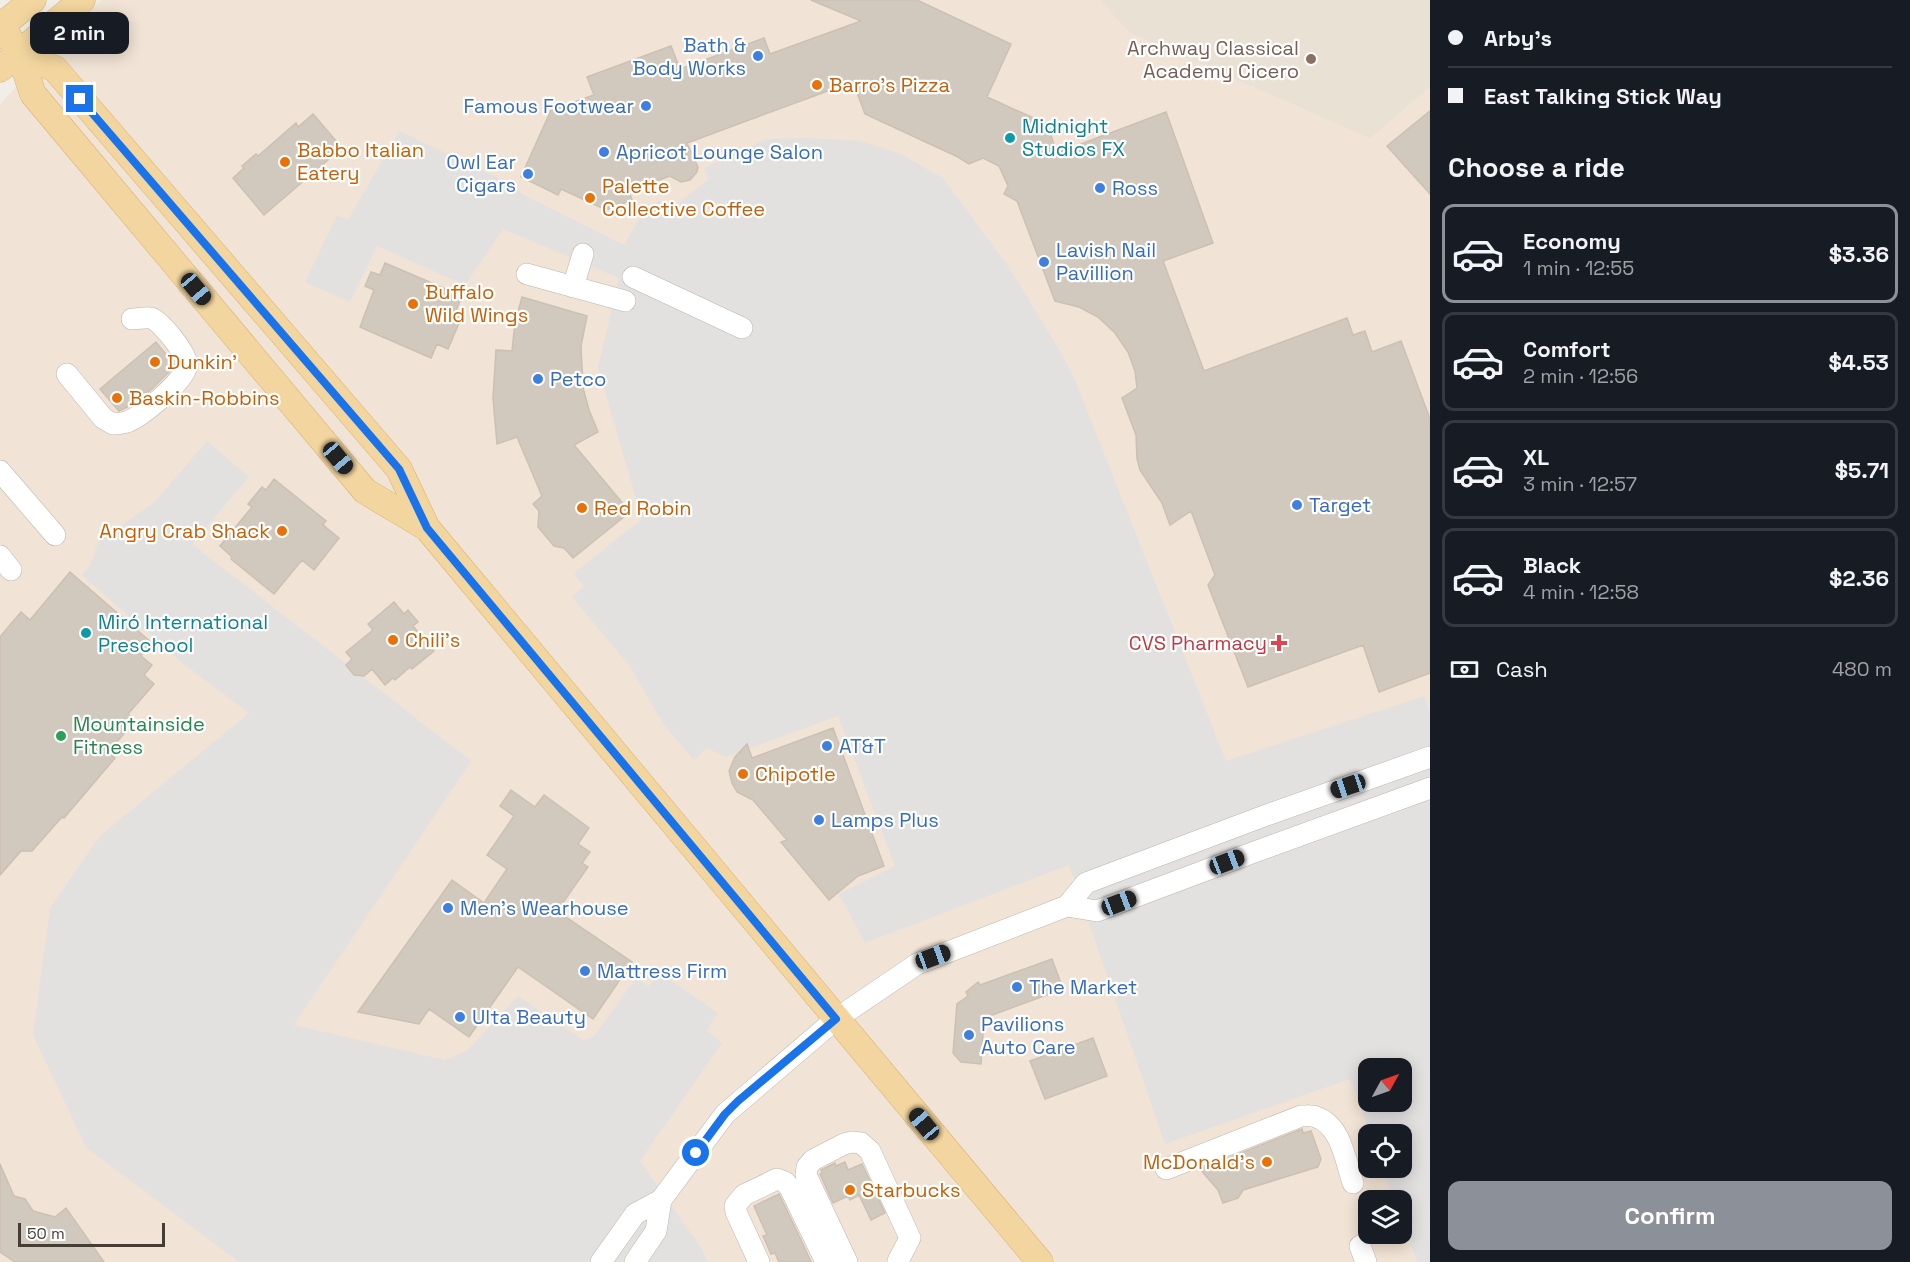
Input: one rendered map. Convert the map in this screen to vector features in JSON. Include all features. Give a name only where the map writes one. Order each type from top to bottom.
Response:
[{"type":"main road","points":[[33,0],[1,25],[9,61],[33,94],[365,491],[427,528]]},
{"type":"main road","points":[[9,61],[82,0]]},
{"type":"main road","points":[[9,61],[55,69],[399,469],[427,528],[1040,1262]]},
{"type":"main road","points":[[253,358],[269,355],[280,357],[343,426],[379,446]]},
{"type":"street","points":[[573,286],[583,254]]},
{"type":"street","points":[[527,274],[625,301]]},
{"type":"street","points":[[633,277],[742,328]]},
{"type":"street","points":[[67,374],[103,418],[113,424],[128,422],[178,383],[188,364],[183,352],[151,318],[132,319]]},
{"type":"street","points":[[0,471],[55,535]]},
{"type":"street","points":[[601,1262],[635,1214],[661,1200],[725,1114],[836,1019],[917,964],[1067,906],[1086,883],[1264,816],[1430,758]]},
{"type":"street","points":[[1067,906],[1097,911],[1430,788]]},
{"type":"street","points":[[1166,1169],[1301,1116],[1316,1116],[1346,1185]]},
{"type":"street","points":[[847,1262],[806,1175],[807,1167],[813,1160],[852,1142],[861,1143],[870,1151],[910,1238],[898,1261]]},
{"type":"street","points":[[759,1262],[735,1206],[744,1195],[777,1179],[785,1182],[790,1188],[826,1262]]},
{"type":"street","points":[[635,1262],[657,1231],[661,1200]]},
{"type":"shaded area","points":[[102,0],[1430,0],[1430,1262],[0,1262],[0,104]]},
{"type":"shaded area","name":"Archway Classical Academy Cicero","points":[[1100,0],[1430,0],[1430,87],[1370,138],[1129,32]]},
{"type":"shaded area","points":[[399,131],[516,186],[522,194],[624,245],[638,221],[659,200],[670,210],[709,179],[704,168],[766,139],[806,138],[861,141],[901,154],[943,178],[1010,269],[1075,380],[1226,761],[1424,696],[1430,713],[1430,1262],[1417,1262],[1410,1244],[1412,1190],[1390,1190],[1386,1178],[1412,1178],[1412,1124],[1366,1124],[1362,1112],[1412,1112],[1412,1058],[1358,1058],[1358,1101],[1350,1079],[1165,1144],[1069,865],[865,943],[839,894],[895,866],[838,716],[726,757],[707,748],[694,760],[664,725],[629,665],[572,597],[584,587],[574,573],[642,519],[598,368],[619,278],[503,229],[465,285],[377,246],[350,302],[305,282],[337,215],[348,220]]},
{"type":"shaded area","points":[[207,441],[249,477],[192,544],[471,761],[294,1025],[445,1060],[467,1051],[518,996],[583,1040],[594,1036],[636,978],[648,986],[661,974],[718,1013],[707,1030],[722,1043],[640,1161],[702,1249],[707,1262],[239,1262],[86,1147],[33,1035],[50,908],[100,836],[249,713],[181,662],[82,575],[91,564],[98,542],[109,530],[116,534],[126,522],[155,502]]},
{"type":"building","points":[[811,0],[917,0],[1011,44],[987,97],[1047,124],[1057,153],[1166,112],[1213,243],[1163,261],[1204,371],[1347,318],[1353,335],[1365,331],[1372,352],[1401,341],[1430,419],[1430,673],[1379,692],[1363,645],[1248,687],[1208,585],[1215,575],[1191,511],[1170,525],[1162,503],[1140,470],[1136,435],[1122,398],[1137,388],[1135,371],[1128,352],[1115,333],[1098,317],[1079,307],[1055,301],[1017,201],[1004,194],[1008,186],[999,166],[983,158],[969,164],[865,114],[856,90],[844,85],[687,143],[698,167],[690,180],[681,182],[670,176],[629,191],[632,200],[606,210],[561,189],[558,195],[521,177],[551,110],[594,95],[587,77],[671,46],[680,69],[764,38],[770,54],[861,21]]},
{"type":"building","points":[[1430,111],[1430,194],[1387,146]]},
{"type":"building","name":"Babbo Italian Eatery","points":[[313,114],[342,148],[264,215],[233,178],[244,168],[242,166],[256,154],[258,156],[296,123],[298,127]]},
{"type":"building","name":"Buffalo Wild Wings","points":[[385,263],[462,296],[456,311],[463,314],[448,349],[437,344],[431,358],[360,327],[374,290],[365,286],[371,272],[380,275]]},
{"type":"building","name":"Petco","points":[[522,297],[587,316],[581,346],[583,388],[598,432],[574,445],[630,512],[573,558],[564,548],[554,546],[538,527],[539,511],[533,504],[542,496],[517,437],[497,444],[493,398],[496,350],[512,351],[515,323]]},
{"type":"building","points":[[156,342],[174,364],[167,369],[169,372],[153,388],[135,403],[119,411],[100,389]]},
{"type":"building","name":"Angry Crab Shack","points":[[274,479],[326,521],[323,525],[339,538],[314,570],[302,560],[274,594],[231,559],[232,557],[220,546],[252,507],[248,504],[262,487],[266,490]]},
{"type":"building","name":"Mountainside Fitness","points":[[70,572],[152,643],[141,656],[152,665],[144,675],[154,684],[128,714],[135,721],[108,752],[115,758],[64,818],[62,817],[32,851],[21,851],[0,875],[0,637],[21,612],[30,620]]},
{"type":"building","name":"Chili's","points":[[394,602],[404,614],[408,610],[418,622],[413,626],[434,651],[412,669],[410,667],[385,685],[372,669],[364,676],[354,675],[346,665],[352,659],[346,652],[373,630],[368,624]]},
{"type":"building","name":"Lamps Plus","points":[[833,728],[884,866],[858,876],[829,900],[781,842],[787,840],[753,800],[737,792],[729,771],[735,757],[747,744],[752,758]]},
{"type":"building","points":[[511,790],[535,807],[544,795],[589,828],[578,844],[590,852],[582,863],[588,867],[557,911],[632,962],[593,1019],[518,967],[469,1037],[429,1009],[419,1024],[358,1012],[452,880],[484,903],[507,869],[487,855],[514,816],[500,806]]},
{"type":"building","name":"The Market","points":[[1052,959],[1063,989],[984,1018],[981,1064],[961,1062],[953,1053],[957,1004],[968,996],[966,992],[978,982],[980,985]]},
{"type":"building","points":[[1093,1038],[1107,1076],[1045,1099],[1030,1061]]},
{"type":"building","name":"McDonald's","points":[[1302,1129],[1303,1133],[1311,1131],[1321,1159],[1318,1167],[1243,1190],[1238,1198],[1223,1203],[1218,1190],[1200,1169]]},
{"type":"building","name":"Starbucks","points":[[845,1162],[848,1170],[862,1164],[885,1213],[871,1220],[859,1195],[850,1200],[848,1196],[833,1203],[820,1174],[821,1170],[835,1163],[836,1166]]},
{"type":"building","points":[[0,1164],[14,1196],[25,1199],[33,1211],[55,1217],[66,1208],[104,1262],[15,1262],[0,1252]]},
{"type":"building","points":[[779,1194],[811,1262],[779,1262],[775,1253],[771,1254],[763,1236],[767,1235],[754,1206]]},
{"type":"place","name":"Bath & Body Works","points":[[758,56]]},
{"type":"place","name":"Archway Classical Academy Cicero","points":[[1311,59]]},
{"type":"place","name":"Barro's Pizza","points":[[817,85]]},
{"type":"place","name":"Famous Footwear","points":[[646,106]]},
{"type":"place","name":"Midnight Studios FX","points":[[1010,138]]},
{"type":"place","name":"Apricot Lounge Salon","points":[[604,152]]},
{"type":"place","name":"Babbo Italian Eatery","points":[[285,162]]},
{"type":"place","name":"Owl Ear Cigars","points":[[528,174]]},
{"type":"place","name":"Ross","points":[[1100,188]]},
{"type":"place","name":"Palette Collective Coffee","points":[[590,198]]},
{"type":"place","name":"Lavish Nail Pavillion","points":[[1044,262]]},
{"type":"place","name":"Buffalo Wild Wings","points":[[413,304]]},
{"type":"place","name":"Dunkin'","points":[[155,362]]},
{"type":"place","name":"Petco","points":[[538,379]]},
{"type":"place","name":"Baskin-Robbins","points":[[117,398]]},
{"type":"place","name":"Target","points":[[1297,505]]},
{"type":"place","name":"Red Robin","points":[[582,508]]},
{"type":"place","name":"Angry Crab Shack","points":[[282,531]]},
{"type":"place","name":"Miró International Preschool","points":[[86,633]]},
{"type":"place","name":"Chili's","points":[[393,640]]},
{"type":"place","name":"CVS Pharmacy","points":[[1279,643]]},
{"type":"place","name":"Mountainside Fitness","points":[[61,736]]},
{"type":"place","name":"AT&T","points":[[827,746]]},
{"type":"place","name":"Chipotle","points":[[743,774]]},
{"type":"place","name":"Lamps Plus","points":[[819,820]]},
{"type":"place","name":"Men's Wearhouse","points":[[448,908]]},
{"type":"place","name":"Mattress Firm","points":[[585,971]]},
{"type":"place","name":"The Market","points":[[1017,987]]},
{"type":"place","name":"Ulta Beauty","points":[[460,1017]]},
{"type":"place","name":"Pavilions Auto Care","points":[[969,1035]]},
{"type":"place","name":"McDonald's","points":[[1267,1162]]},
{"type":"place","name":"Starbucks","points":[[850,1190]]},
{"type":"route","points":[[80,99],[399,469],[427,528],[836,1019],[738,1101],[725,1114],[696,1153]]}]
